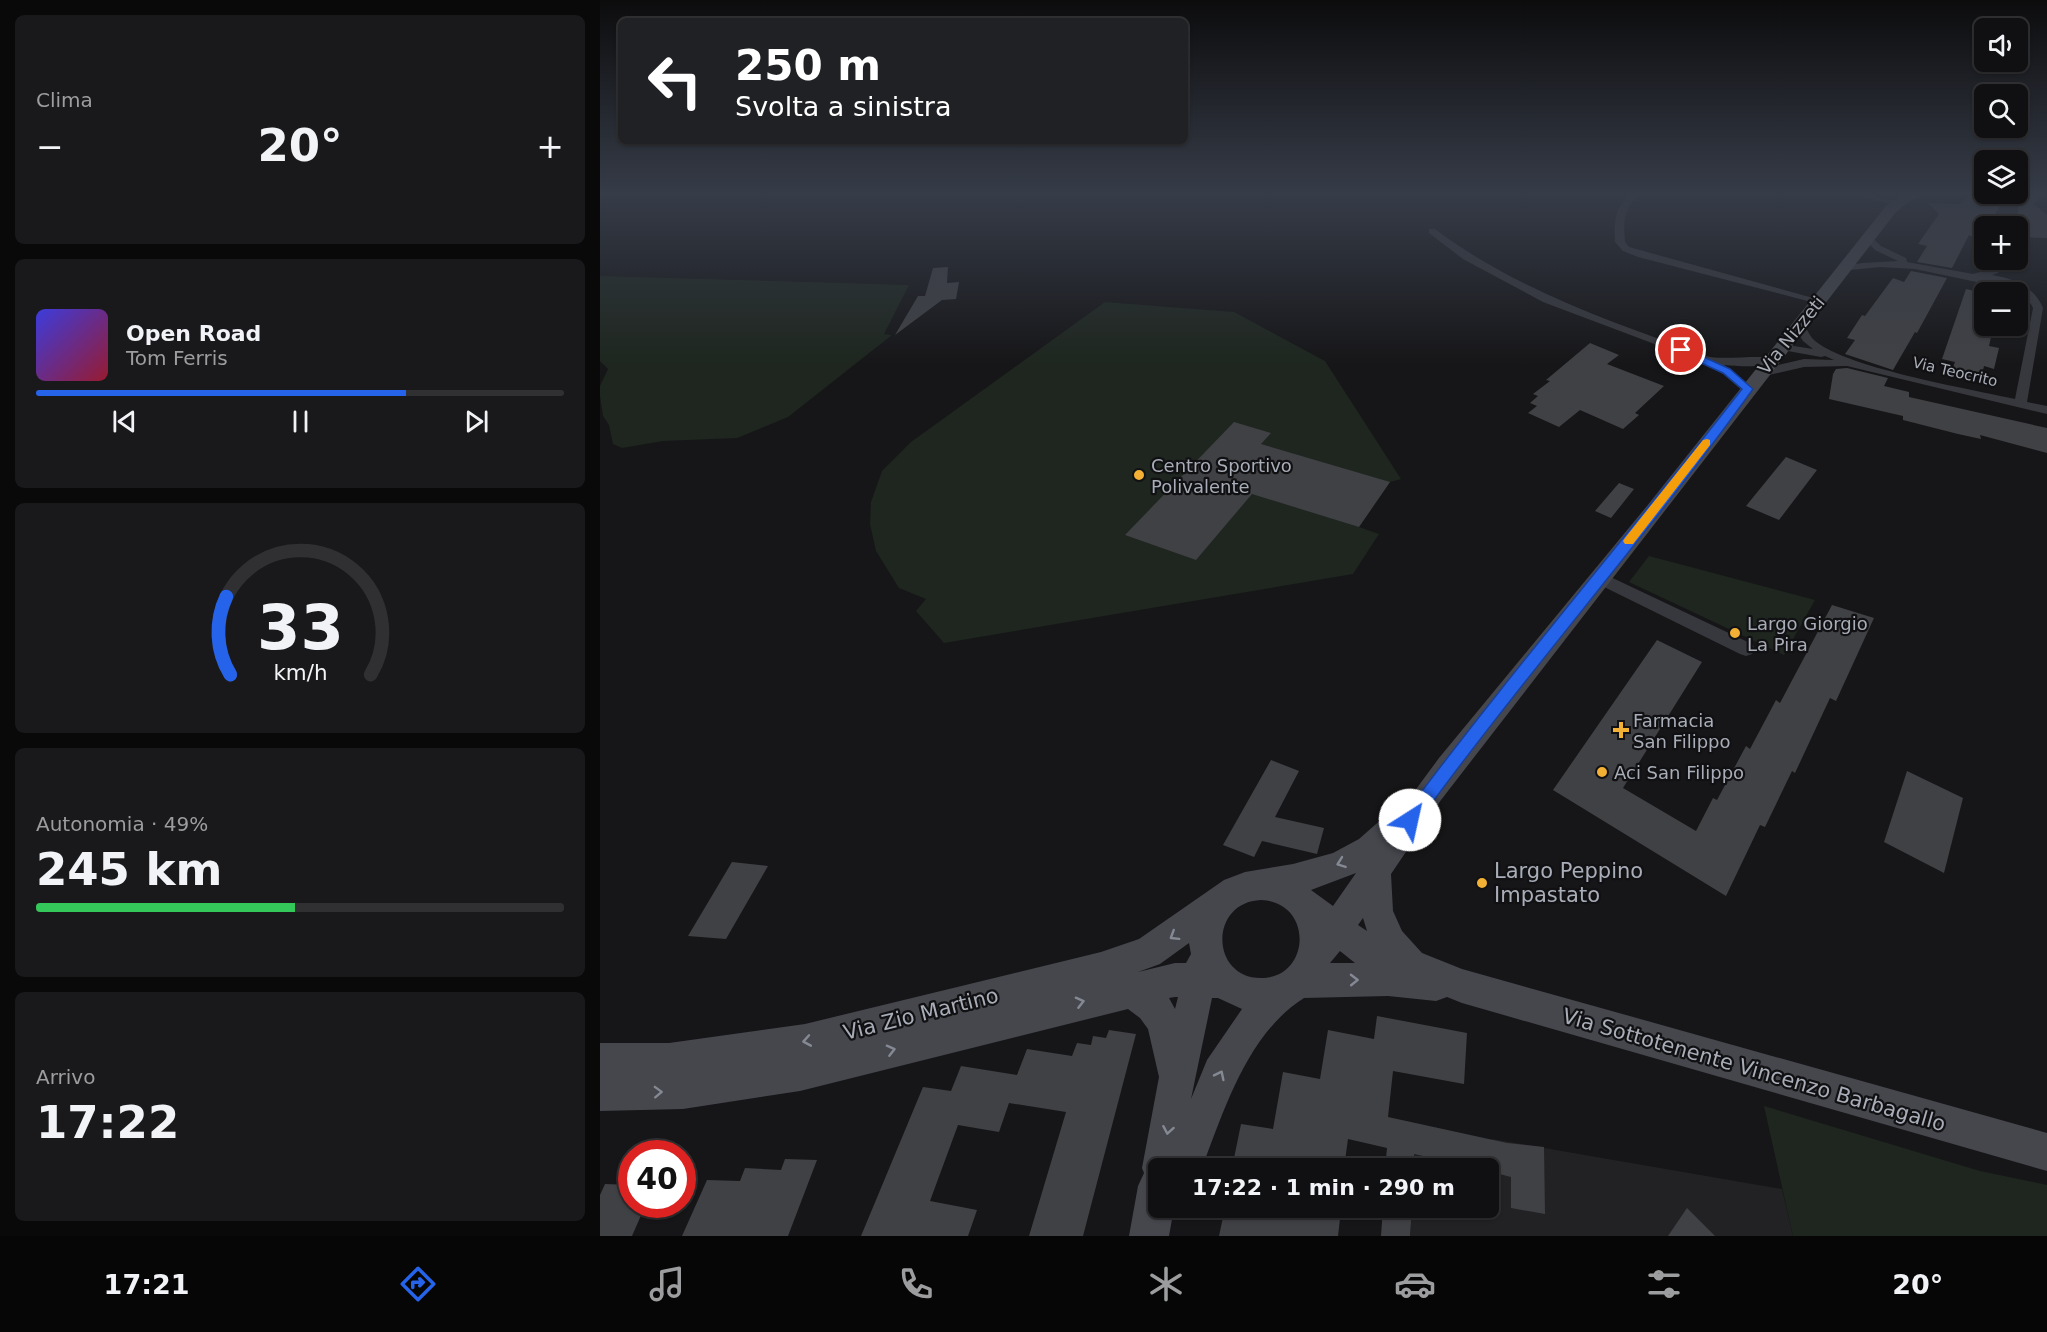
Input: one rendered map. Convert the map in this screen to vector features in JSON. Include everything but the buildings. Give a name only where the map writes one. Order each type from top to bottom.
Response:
[{"type":"street","points":[[1456,250],[1547,300],[1701,358],[1726,371],[1831,360]]},
{"type":"street","points":[[1628,250],[1819,301]]},
{"type":"street","name":"Via Nizzeti","points":[[1421,804],[1860,250]]},
{"type":"street","points":[[1865,250],[1866,256],[1987,277],[2021,289],[2032,298],[2038,309],[2020,404]]},
{"type":"street","points":[[1881,250],[1903,262]]},
{"type":"street","points":[[1844,269],[1903,262]]},
{"type":"street","points":[[1987,277],[1993,270]]},
{"type":"street","points":[[1987,277],[1995,282]]},
{"type":"street","points":[[2028,313],[2035,324]]},
{"type":"street","points":[[1799,324],[1807,339],[1831,360]]},
{"type":"street","points":[[1701,358],[1765,367],[1795,355],[1831,360]]},
{"type":"street","name":"Via Teocrito","points":[[1831,360],[2047,410]]},
{"type":"street","points":[[1600,578],[1746,649]]},
{"type":"street","points":[[1187,1158],[1220,1073],[1250,1026],[1296,978],[1337,930],[1421,804]]},
{"type":"street","points":[[1163,1158],[1176,1081],[1208,970],[1208,926],[1213,914],[1222,902],[1240,890],[1296,879],[1347,862],[1369,850],[1421,804]]},
{"type":"street","points":[[1376,870],[1375,897],[1378,920],[1393,948],[1414,966]]},
{"type":"street","points":[[1260,885],[1281,888],[1369,953],[1414,966],[1462,986]]},
{"type":"street","name":"Via Zio Martino","points":[[600,1061],[669,1061],[805,1042],[1101,969],[1149,952],[1222,902]]},
{"type":"street","points":[[1208,970],[1233,990],[1246,995],[1269,995],[1296,978],[1316,942],[1315,927],[1303,903]]},
{"type":"street","name":"Via Zio Martino","points":[[600,1094],[683,1091],[800,1073],[1208,970]]},
{"type":"street","points":[[1296,978],[1388,979],[1462,986]]},
{"type":"street","name":"Via Sottotenente Vincenzo Barbagallo","points":[[1462,986],[2047,1152]]},
{"type":"street","points":[[1128,991],[1145,999],[1157,1012],[1169,1044],[1176,1081]]},
{"type":"street","points":[[1149,1236],[1152,1218]]},
{"type":"street","points":[[1161,1236],[1167,1218]]},
{"type":"shaded area","points":[[600,276],[909,285],[884,334],[892,335],[788,417],[737,438],[663,441],[622,448],[613,444],[609,425],[603,416],[600,396],[600,386],[608,369],[600,361]]},
{"type":"shaded area","name":"Centro Sportivo Polivalente","points":[[1105,302],[1234,312],[1325,361],[1401,479],[1390,482],[1359,527],[1379,534],[1353,574],[944,643],[916,611],[926,599],[899,588],[876,551],[870,524],[871,502],[882,471],[911,442]]},
{"type":"shaded area","points":[[1649,556],[1815,600],[1784,655],[1629,582]]},
{"type":"shaded area","points":[[1764,1106],[1980,1171],[2047,1185],[2047,1236],[1793,1236]]},
{"type":"shaded area","points":[[1492,1139],[1782,1189],[1793,1236],[1410,1236],[1411,1218],[1499,1218],[1499,1158],[1490,1158]]},
{"type":"shaded area","points":[[1414,1154],[1432,1158],[1414,1158]]},
{"type":"slow traffic","points":[[1629,541],[1707,443]]},
{"type":"place","name":"Centro Sportivo Polivalente","points":[[1139,475]]},
{"type":"place","name":"Largo Giorgio La Pira","points":[[1735,633]]},
{"type":"place","name":"Farmacia San Filippo","points":[[1621,730]]},
{"type":"place","name":"Aci San Filippo","points":[[1602,772]]},
{"type":"place","name":"Largo Peppino Impastato","points":[[1482,883]]},
{"type":"route","points":[[1410,820],[1449,767],[1654,511],[1748,389],[1726,371],[1681,350]]}]
